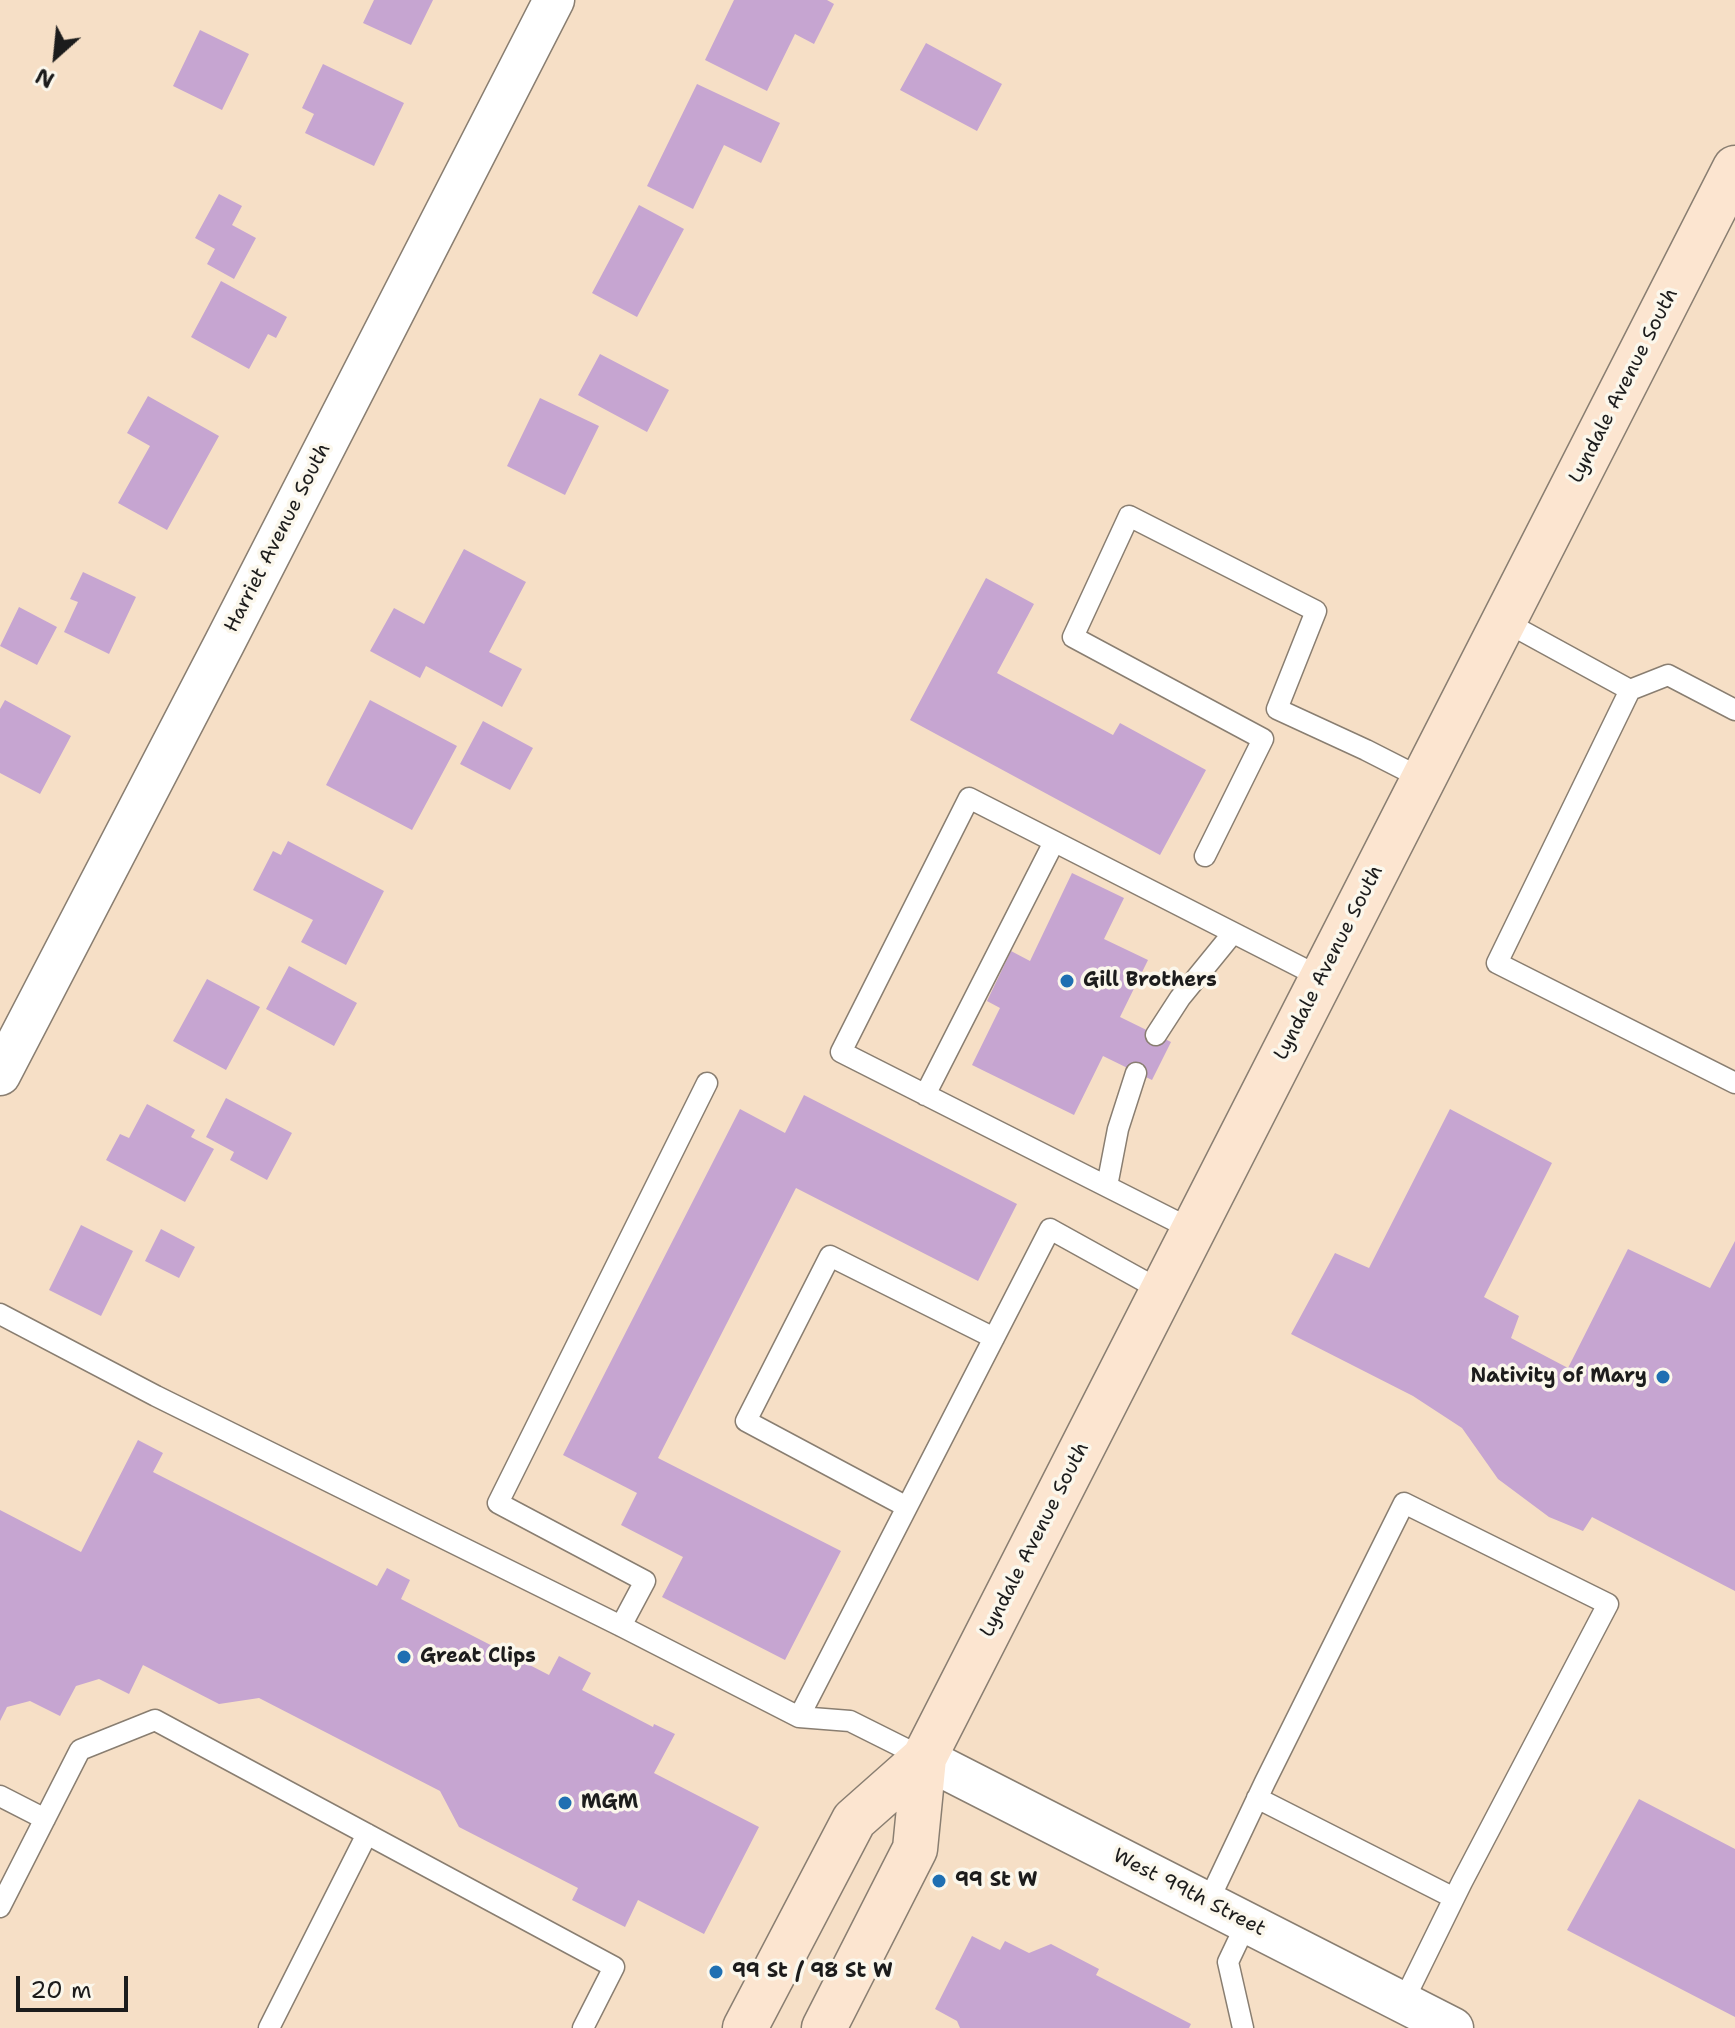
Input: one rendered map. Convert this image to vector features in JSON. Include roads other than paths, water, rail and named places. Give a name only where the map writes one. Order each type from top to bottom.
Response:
[{"type":"street","name":"Harriet Avenue South","points":[[0,1075],[554,0]]},
{"type":"street","name":"Lyndale Avenue South","points":[[824,2028],[915,1849],[924,1758],[1735,168]]},
{"type":"street","name":"Lyndale Avenue South","points":[[745,2028],[854,1820],[924,1758]]},
{"type":"street","name":"West 99th Street","points":[[924,1758],[1247,1922],[1424,2018]]},
{"type":"lane","points":[[1205,856],[1263,739],[1277,709],[1316,611],[1129,516],[1073,637],[1263,739]]},
{"type":"lane","points":[[1504,621],[1630,690]]},
{"type":"lane","points":[[1735,710],[1668,675],[1630,690],[1497,963],[1735,1083]]},
{"type":"lane","points":[[1277,709],[1423,779]]},
{"type":"lane","points":[[1193,1230],[841,1052],[969,798],[1322,978]]},
{"type":"lane","points":[[925,1095],[1054,842]]},
{"type":"lane","points":[[1156,1035],[1180,998],[1233,933]]},
{"type":"lane","points":[[1107,1186],[1118,1129],[1136,1073]]},
{"type":"lane","points":[[621,1626],[645,1581],[498,1503],[707,1083]]},
{"type":"lane","points":[[799,1717],[1050,1229],[1162,1291]]},
{"type":"lane","points":[[907,1507],[746,1421],[830,1256],[994,1338]]},
{"type":"lane","points":[[0,1314],[156,1396],[799,1717],[850,1721],[924,1758]]},
{"type":"lane","points":[[1208,1902],[1404,1503],[1608,1604],[1454,1898],[1424,2018]]},
{"type":"lane","points":[[0,1907],[80,1750],[155,1720],[614,1967],[583,2028]]},
{"type":"lane","points":[[0,1796],[45,1819]]},
{"type":"lane","points":[[1257,1798],[1454,1898]]},
{"type":"lane","points":[[269,2028],[367,1834]]},
{"type":"lane","points":[[1243,2028],[1228,1962],[1247,1922]]},
{"type":"place","name":"Gill Brothers","points":[[1067,981]]},
{"type":"place","name":"Nativity of Mary","points":[[1663,1377]]},
{"type":"place","name":"Great Clips","points":[[404,1657]]},
{"type":"place","name":"MGM","points":[[565,1803]]},
{"type":"place","name":"99 St W","points":[[939,1881]]},
{"type":"place","name":"99 St / 98 St W","points":[[716,1972]]}]
